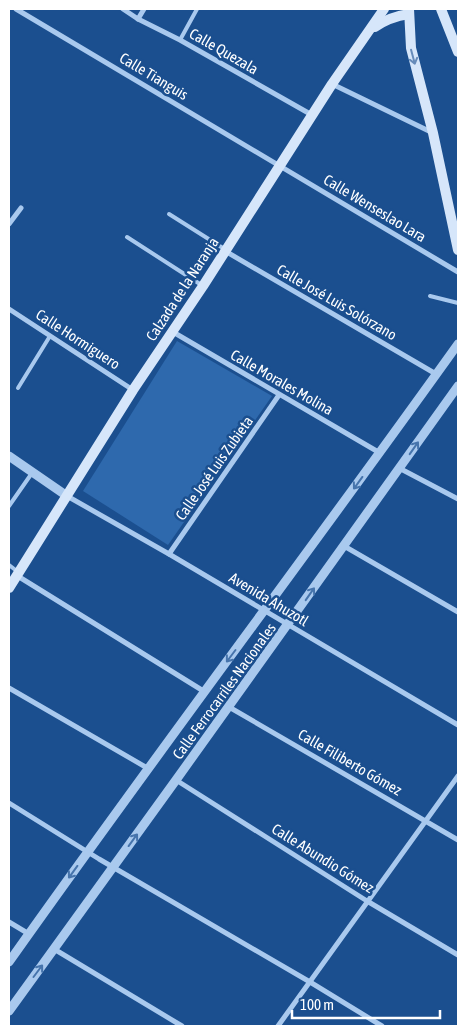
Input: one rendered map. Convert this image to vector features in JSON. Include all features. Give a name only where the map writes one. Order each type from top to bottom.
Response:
[{"type":"main road","name":"Calzada de la Naranja","points":[[9,588],[133,390],[332,84],[384,9]]},
{"type":"main road","points":[[441,9],[458,52]]},
{"type":"main road","points":[[368,32],[394,16],[409,12],[411,48],[433,133],[458,250]]},
{"type":"street","name":"Calle Tianguis","points":[[16,9],[280,165]]},
{"type":"street","name":"Calle Quezala","points":[[123,9],[312,115]]},
{"type":"street","points":[[138,19],[144,9]]},
{"type":"street","points":[[332,84],[433,133]]},
{"type":"street","name":"Calle Wenseslao Lara","points":[[280,165],[458,272]]},
{"type":"street","points":[[9,224],[21,208]]},
{"type":"street","name":"Calle José Luis Solórzano","points":[[225,250],[436,374]]},
{"type":"street","name":"Calle Hormiguero","points":[[9,309],[133,390]]},
{"type":"street","name":"Calle Morales Molina","points":[[172,332],[380,453]]},
{"type":"street","name":"Calle Ferrocarriles Nacionales","points":[[9,962],[458,344]]},
{"type":"street","name":"Calle Ferrocarriles Nacionales","points":[[9,1010],[114,868],[458,386]]},
{"type":"street","name":"Calle José Luis Zubieta","points":[[169,554],[279,395]]},
{"type":"street","points":[[9,456],[67,496]]},
{"type":"street","points":[[399,468],[458,499]]},
{"type":"street","name":"Avenida Ahuzotl","points":[[67,496],[169,554],[458,725]]},
{"type":"street","points":[[344,546],[458,612]]},
{"type":"street","points":[[17,573],[204,692]]},
{"type":"street","points":[[9,688],[149,769]]},
{"type":"street","name":"Calle Filiberto Gómez","points":[[229,707],[458,840]]},
{"type":"street","points":[[278,1026],[458,776]]},
{"type":"street","name":"Calle Abundio Gómez","points":[[176,780],[368,901],[458,955]]},
{"type":"street","points":[[9,803],[114,868],[382,1026]]},
{"type":"street","points":[[9,922],[29,934]]},
{"type":"street","points":[[54,949],[182,1026]]},
{"type":"lane","points":[[180,40],[197,9]]},
{"type":"lane","points":[[169,214],[225,250]]},
{"type":"lane","points":[[127,237],[202,286]]},
{"type":"lane","points":[[430,296],[458,303]]},
{"type":"lane","points":[[18,388],[50,336]]},
{"type":"lane","points":[[9,506],[32,473]]},
{"type":"lane","points":[[9,565],[17,573]]},
{"type":"shaded area","points":[[177,341],[272,396],[168,545],[83,491]]}]
